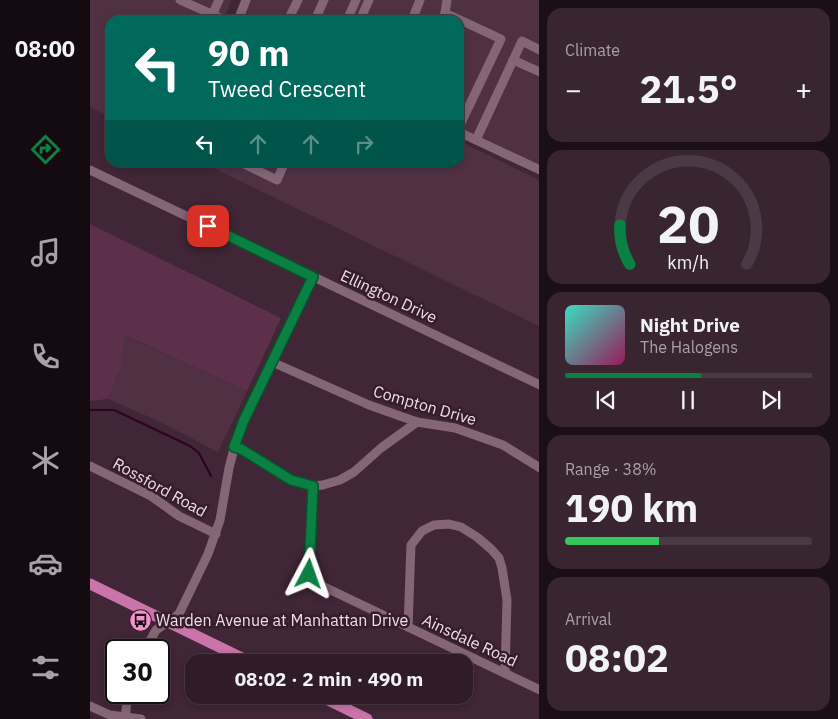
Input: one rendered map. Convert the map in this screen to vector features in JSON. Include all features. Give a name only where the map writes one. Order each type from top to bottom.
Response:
[{"type":"main road","points":[[90,584],[233,654]]},
{"type":"main road","points":[[336,704],[367,719]]},
{"type":"street","points":[[180,0],[207,15]]},
{"type":"street","points":[[212,15],[219,0]]},
{"type":"street","points":[[240,15],[246,0]]},
{"type":"street","points":[[287,15],[298,0]]},
{"type":"street","points":[[317,15],[324,0]]},
{"type":"street","points":[[349,15],[356,0]]},
{"type":"street","points":[[362,15],[369,0]]},
{"type":"street","points":[[414,15],[420,0]]},
{"type":"street","points":[[443,15],[447,0]]},
{"type":"street","points":[[464,25],[501,40],[464,117]]},
{"type":"street","points":[[476,140],[522,41],[539,50]]},
{"type":"street","points":[[513,60],[539,72]]},
{"type":"street","points":[[464,134],[539,170]]},
{"type":"street","points":[[250,167],[276,180],[282,167]]},
{"type":"street","name":"Ellington Drive","points":[[90,170],[539,385]]},
{"type":"street","points":[[151,639],[156,630],[179,614],[208,554],[216,534],[234,447],[244,420],[313,277]]},
{"type":"street","name":"Compton Drive","points":[[272,362],[348,397],[416,422],[455,428],[504,445],[539,468]]},
{"type":"street","points":[[234,447],[241,449],[291,480],[313,486],[347,477],[416,422]]},
{"type":"street","name":"Rossford Road","points":[[90,466],[150,496],[179,516],[216,534]]},
{"type":"street","name":"Ainsdale Road","points":[[313,486],[309,570],[311,579],[539,690]]},
{"type":"street","points":[[408,627],[411,545],[422,531],[434,526],[448,524],[461,526],[473,533],[491,549],[499,558],[502,568],[507,600],[505,673]]},
{"type":"street","points":[[125,718],[127,704]]},
{"type":"street","points":[[90,706],[110,715],[141,719]]},
{"type":"shaded area","points":[[90,0],[231,0],[226,15],[105,15],[105,114],[90,107]]},
{"type":"shaded area","points":[[250,0],[539,0],[539,166],[464,129],[464,15],[243,14]]},
{"type":"shaded area","points":[[464,143],[539,180],[539,326],[211,167],[464,167]]},
{"type":"shaded area","points":[[90,224],[281,318],[247,391],[124,335],[121,368],[108,399],[90,401]]},
{"type":"shaded area","points":[[123,335],[247,391],[218,452],[156,420],[108,399],[121,368]]},
{"type":"waterway","points":[[90,410],[114,410],[190,446],[199,453],[211,476]]},
{"type":"place","name":"Warden Avenue at Manhattan Drive","points":[[140,620]]},
{"type":"route","points":[[208,226],[313,277],[244,420],[234,447],[241,449],[291,480],[313,486],[309,574]]}]
